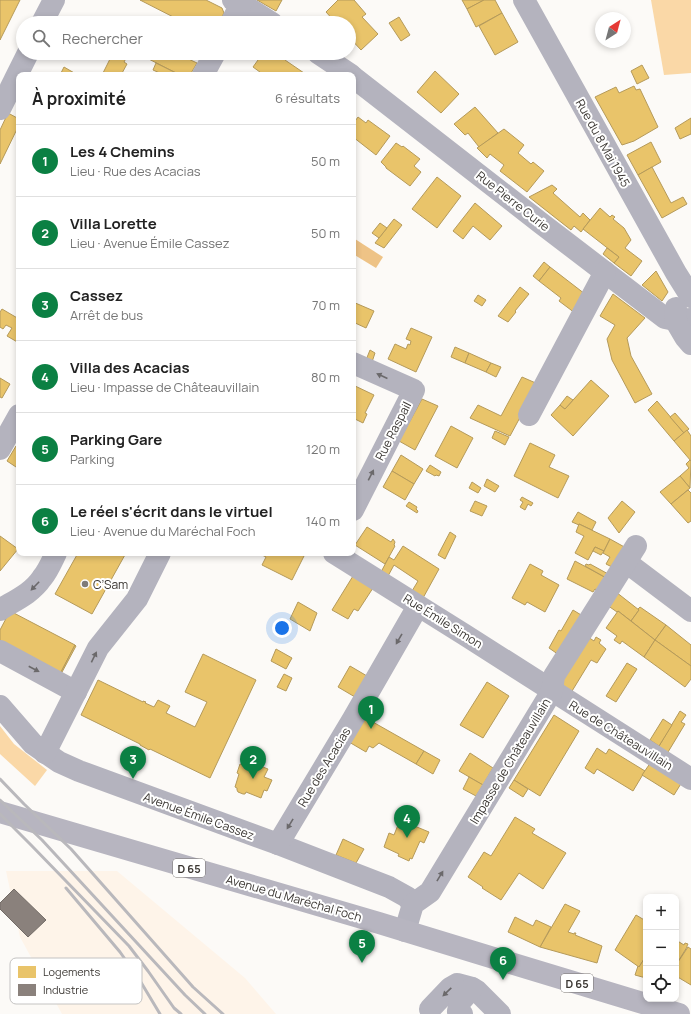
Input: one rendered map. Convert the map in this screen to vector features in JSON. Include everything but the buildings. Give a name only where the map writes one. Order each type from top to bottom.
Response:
[{"type":"main road","name":"Avenue du Maréchal Foch","points":[[0,812],[379,922],[679,1014]]},
{"type":"street","points":[[46,16],[54,0]]},
{"type":"street","name":"Rue du 8 Mai 1945","points":[[524,0],[687,291]]},
{"type":"street","points":[[234,16],[239,1],[262,16]]},
{"type":"street","points":[[18,72],[24,60]]},
{"type":"street","points":[[204,72],[211,60]]},
{"type":"street","name":"Rue Pierre Curie","points":[[328,60],[346,72]]},
{"type":"street","points":[[0,109],[16,77]]},
{"type":"street","name":"Rue Pierre Curie","points":[[356,79],[665,318],[683,319]]},
{"type":"street","points":[[529,415],[605,272]]},
{"type":"street","points":[[687,291],[676,308],[683,319],[685,337],[691,344]]},
{"type":"street","name":"Rue Raspail","points":[[356,364],[414,390],[356,504]]},
{"type":"street","points":[[0,449],[16,420]]},
{"type":"street","name":"Impasse de Châteauvillain","points":[[413,904],[430,892],[552,691],[554,676],[631,554],[691,611]]},
{"type":"street","points":[[0,610],[30,591],[42,578],[54,556]]},
{"type":"street","points":[[45,753],[98,648],[137,598],[158,556]]},
{"type":"street","name":"Rue Émile Simon","points":[[339,556],[552,691]]},
{"type":"street","name":"Rue des Acacias","points":[[278,844],[353,719],[418,606]]},
{"type":"street","points":[[0,651],[76,692]]},
{"type":"street","name":"Rue de Châteauvillain","points":[[552,691],[691,779]]},
{"type":"street","name":"Avenue Émile Cassez","points":[[0,706],[33,744],[59,762],[79,771],[278,844],[389,887],[407,897],[413,904]]},
{"type":"street","points":[[405,931],[413,904]]},
{"type":"street","points":[[430,1010],[450,988],[457,984],[477,991],[500,1014]]},
{"type":"street","points":[[462,1014],[458,1011],[460,1002],[472,988]]},
{"type":"shaded area","points":[[651,0],[691,0],[691,73],[664,75]]},
{"type":"shaded area","points":[[356,240],[383,257],[376,268],[356,256]]},
{"type":"shaded area","points":[[0,726],[14,744],[47,770],[35,786],[0,754]]},
{"type":"shaded area","points":[[6,871],[117,871],[245,978],[276,1014],[62,1014],[57,1004],[142,1004],[142,958],[31,958],[20,937]]},
{"type":"railway","points":[[0,779],[71,849],[193,987],[223,1014]]},
{"type":"railway","points":[[0,800],[42,840],[185,995],[205,1014]]},
{"type":"railway","points":[[0,814],[129,946],[138,958]]},
{"type":"railway","points":[[66,888],[124,958]]},
{"type":"railway","points":[[142,963],[174,1008],[181,1014]]},
{"type":"railway","points":[[142,984],[160,1014]]},
{"type":"place","name":"C’Sam","points":[[85,584]]},
{"type":"place","name":"Les 4 Chemins","points":[[371,729]]},
{"type":"place","name":"Cassez","points":[[133,779]]},
{"type":"place","name":"Villa Lorette","points":[[253,779]]},
{"type":"place","name":"Villa des Acacias","points":[[407,838]]},
{"type":"place","name":"Parking Gare","points":[[362,963]]},
{"type":"place","name":"Le réel s'écrit dans le virtuel","points":[[503,980]]}]
